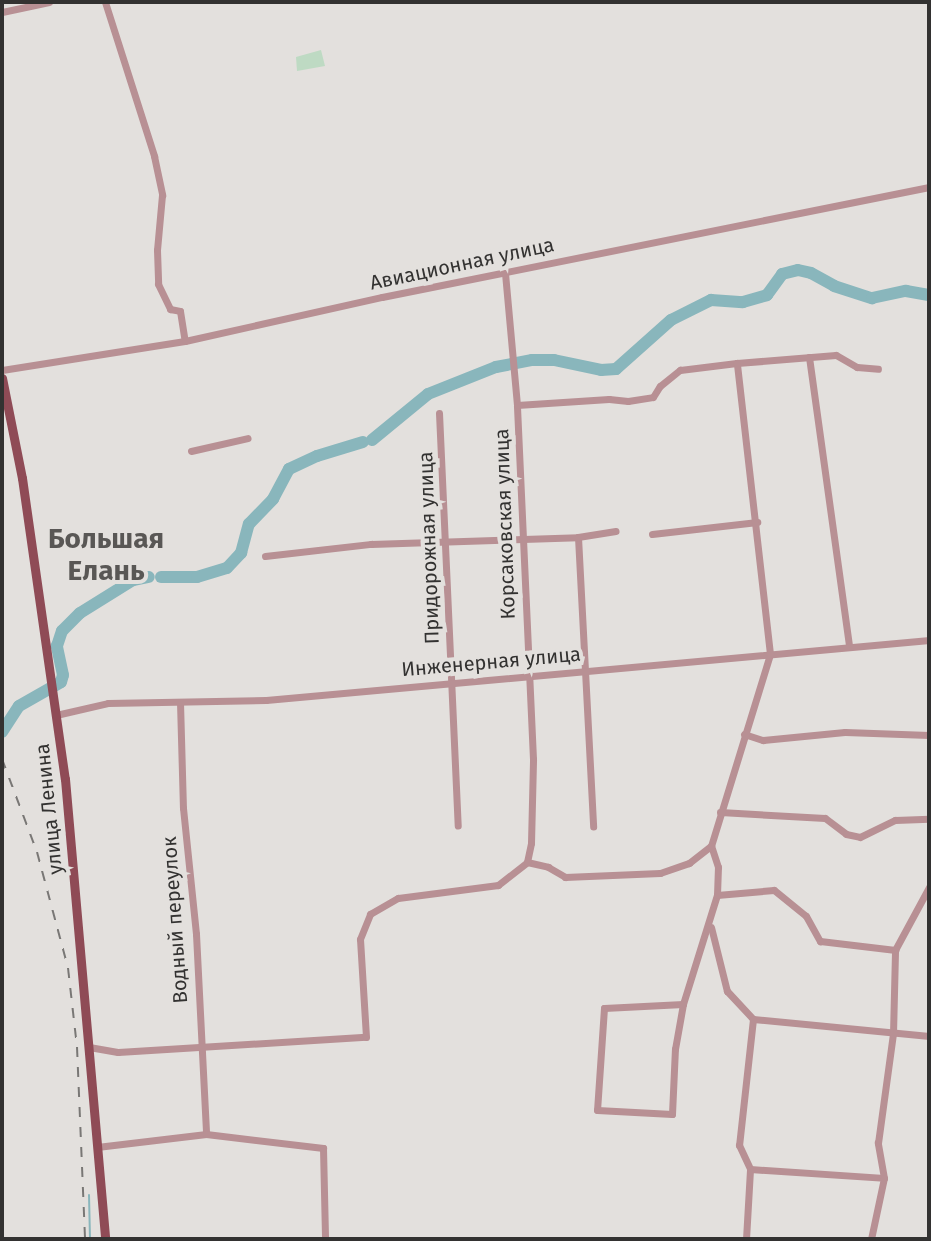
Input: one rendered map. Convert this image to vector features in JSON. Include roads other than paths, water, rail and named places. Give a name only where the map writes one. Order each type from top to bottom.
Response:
[{"type":"main road","name":"улица Ленина","points":[[2,378],[22,478],[56,715],[105,1239]]},
{"type":"street","points":[[2,12],[49,2]]},
{"type":"street","points":[[105,2],[157,169],[162,195],[157,250],[158,284],[170,309],[180,311],[185,341]]},
{"type":"street","name":"Авиационная улица","points":[[2,370],[185,341],[505,272],[929,187]]},
{"type":"street","name":"Корсаковская улица","points":[[505,272],[517,405],[533,759],[531,843],[527,862]]},
{"type":"street","points":[[517,405],[653,397],[660,386],[680,370],[737,363],[836,355],[857,367],[878,369]]},
{"type":"street","points":[[809,357],[849,646]]},
{"type":"street","points":[[683,1004],[604,1008],[597,1110],[672,1114],[675,1049],[683,1004],[717,895],[718,867],[711,846],[770,654],[737,363]]},
{"type":"street","name":"Придорожная улица","points":[[439,413],[458,826]]},
{"type":"street","points":[[191,451],[248,438]]},
{"type":"street","points":[[652,534],[757,522]]},
{"type":"street","points":[[265,556],[371,544],[578,537],[616,531]]},
{"type":"street","points":[[578,537],[593,827]]},
{"type":"street","name":"Инженерная улица","points":[[56,715],[108,703],[266,700],[929,640]]},
{"type":"street","name":"Водный переулок","points":[[180,702],[183,808],[196,934],[197,1005],[203,1046],[206,1134]]},
{"type":"street","points":[[744,734],[763,740],[845,732],[929,735]]},
{"type":"street","points":[[720,812],[825,818],[846,834],[860,837],[895,820],[929,819]]},
{"type":"street","points":[[89,1047],[118,1052],[366,1037],[360,939],[370,914],[398,898],[498,885],[527,862],[548,867],[565,877],[660,873],[689,863],[711,846]]},
{"type":"street","points":[[871,1239],[884,1178],[878,1143],[893,1034],[895,950],[929,887]]},
{"type":"street","points":[[717,895],[774,890],[806,916],[820,941],[895,950]]},
{"type":"street","points":[[710,924],[727,991],[753,1019],[929,1036]]},
{"type":"street","points":[[746,1239],[750,1169],[739,1145],[753,1019]]},
{"type":"street","points":[[97,1147],[206,1134],[323,1148],[325,1239]]},
{"type":"street","points":[[750,1169],[884,1178]]},
{"type":"waterway","points":[[372,440],[428,394],[496,367],[532,360],[554,360],[601,370],[616,369],[671,320],[711,300],[743,302],[767,295],[782,274],[798,270],[811,273],[834,286],[872,298],[906,291],[929,295]]},
{"type":"waterway","points":[[161,577],[197,577],[227,568],[241,553],[249,524],[273,499],[289,469],[317,456],[363,442]]},
{"type":"waterway","points":[[2,732],[19,706],[61,682],[63,675],[57,646],[62,631],[80,613],[133,580],[149,577]]},
{"type":"waterway","points":[[89,1195],[90,1239]]},
{"type":"railway","points":[[2,759],[37,852],[68,968],[77,1047],[85,1239]]},
{"type":"district","name":"Большая Елань","points":[[106,555]]}]
